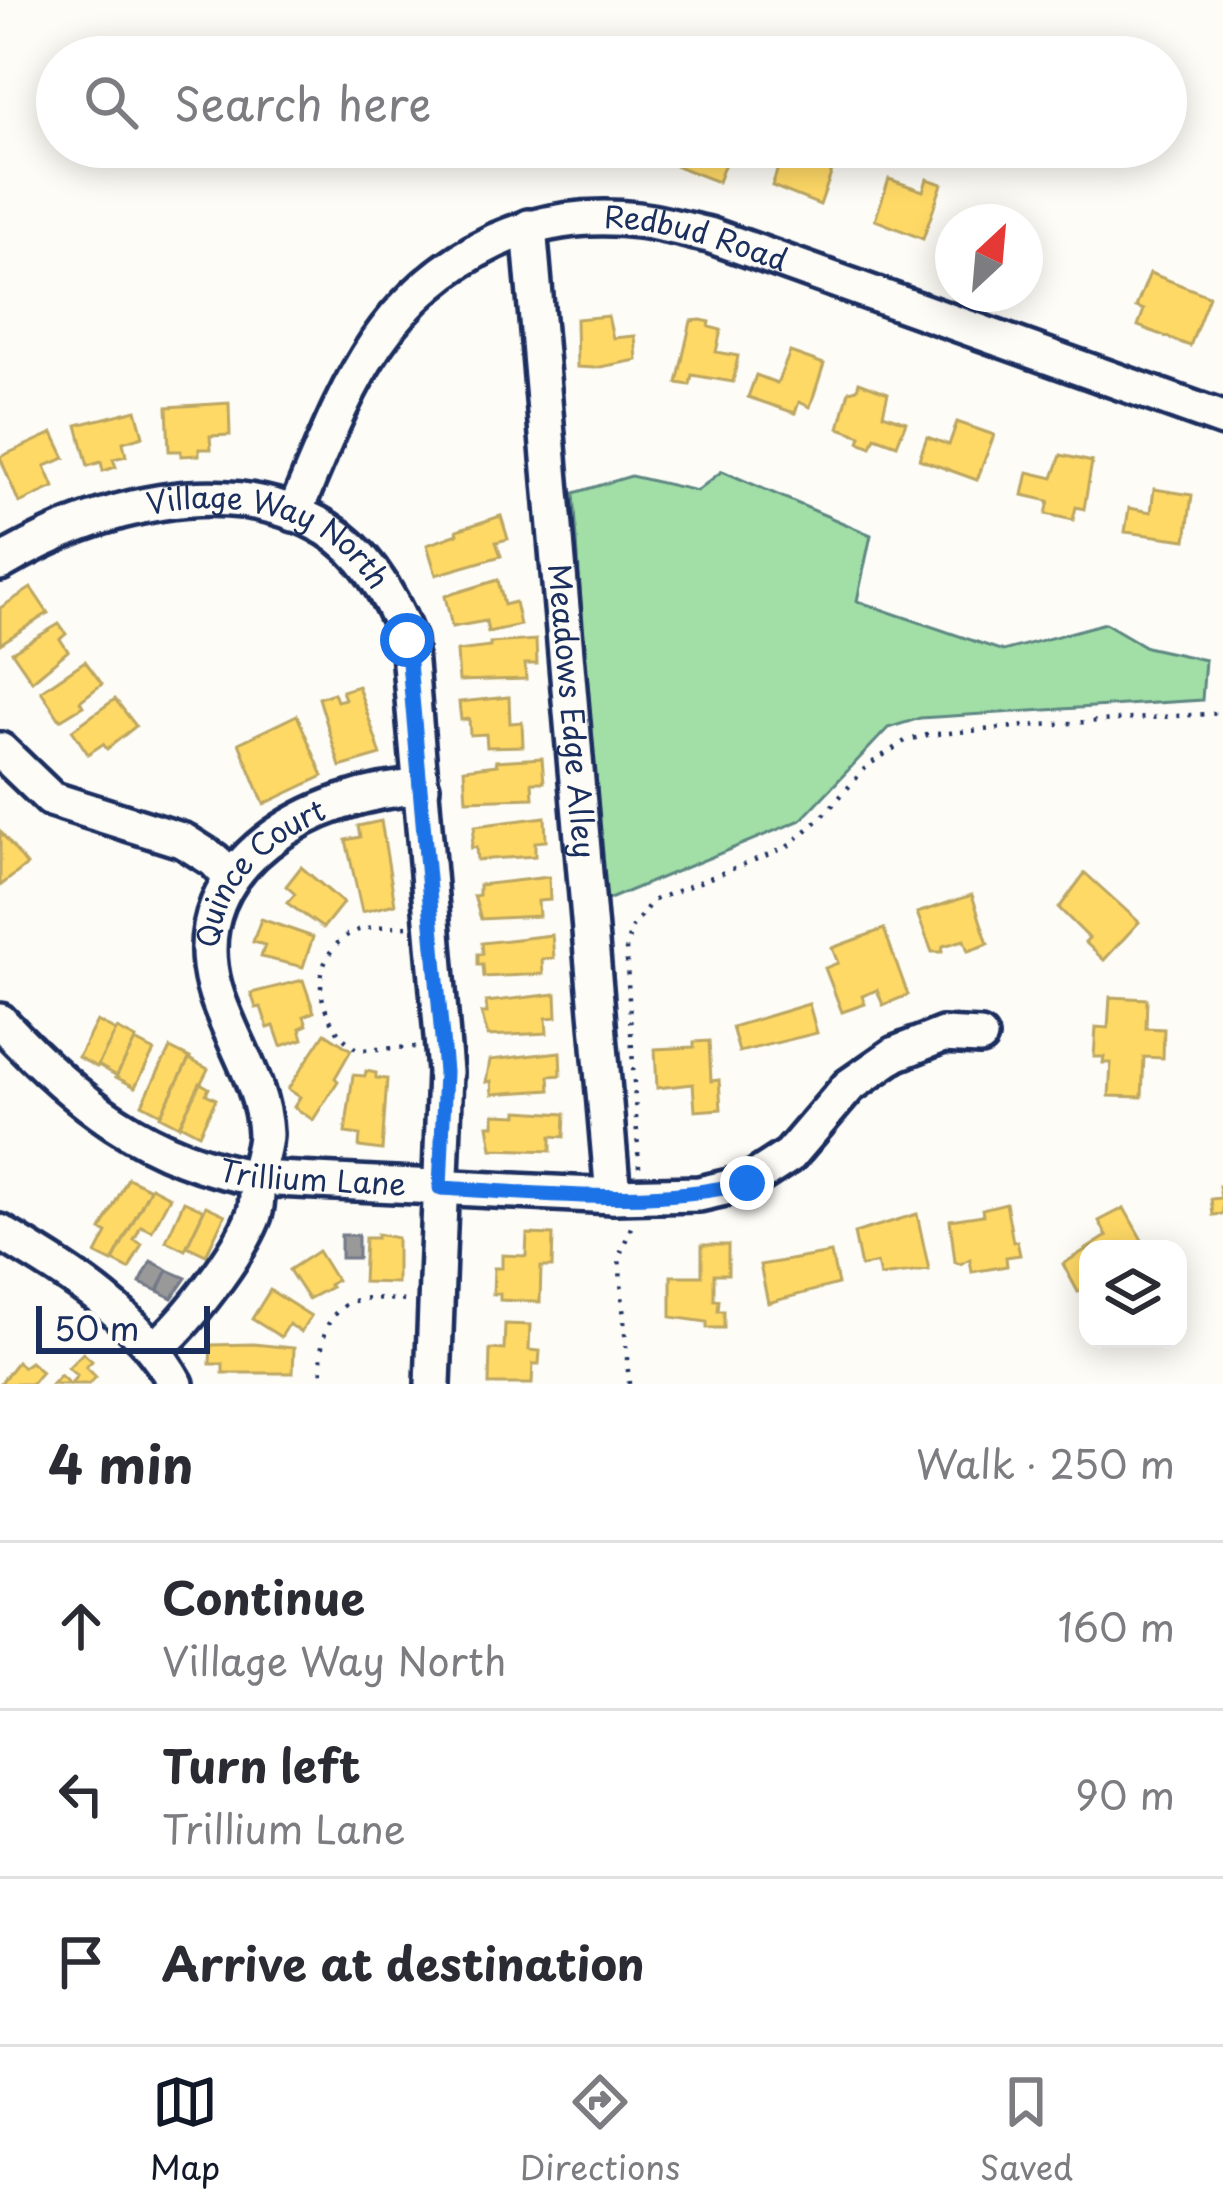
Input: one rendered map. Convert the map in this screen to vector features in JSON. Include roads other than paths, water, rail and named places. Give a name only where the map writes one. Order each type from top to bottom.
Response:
[{"type":"street","name":"Redbud Road","points":[[294,514],[359,369],[407,301],[468,254],[529,227],[562,220],[635,219],[710,235],[1223,419]]},
{"type":"street","name":"Meadows Edge Alley","points":[[529,227],[623,1196]]},
{"type":"street","name":"Village Way North","points":[[0,562],[68,526],[166,502],[245,503],[294,514],[329,530],[354,553],[394,605],[407,640],[445,1072],[433,1384]]},
{"type":"street","points":[[0,750],[51,800],[184,841],[230,877]]},
{"type":"street","name":"Quince Court","points":[[156,1348],[176,1331],[242,1239],[256,1211],[265,1134],[250,1075],[214,988],[208,952],[216,904],[230,877],[265,842],[337,802],[372,792],[422,788]]},
{"type":"street","name":"Trillium Lane","points":[[0,1021],[78,1099],[152,1148],[212,1171],[257,1178],[623,1196],[699,1194],[747,1183],[790,1155],[849,1086],[895,1054],[943,1035],[980,1037]]},
{"type":"street","points":[[0,1232],[114,1306],[156,1348],[176,1384]]}]
